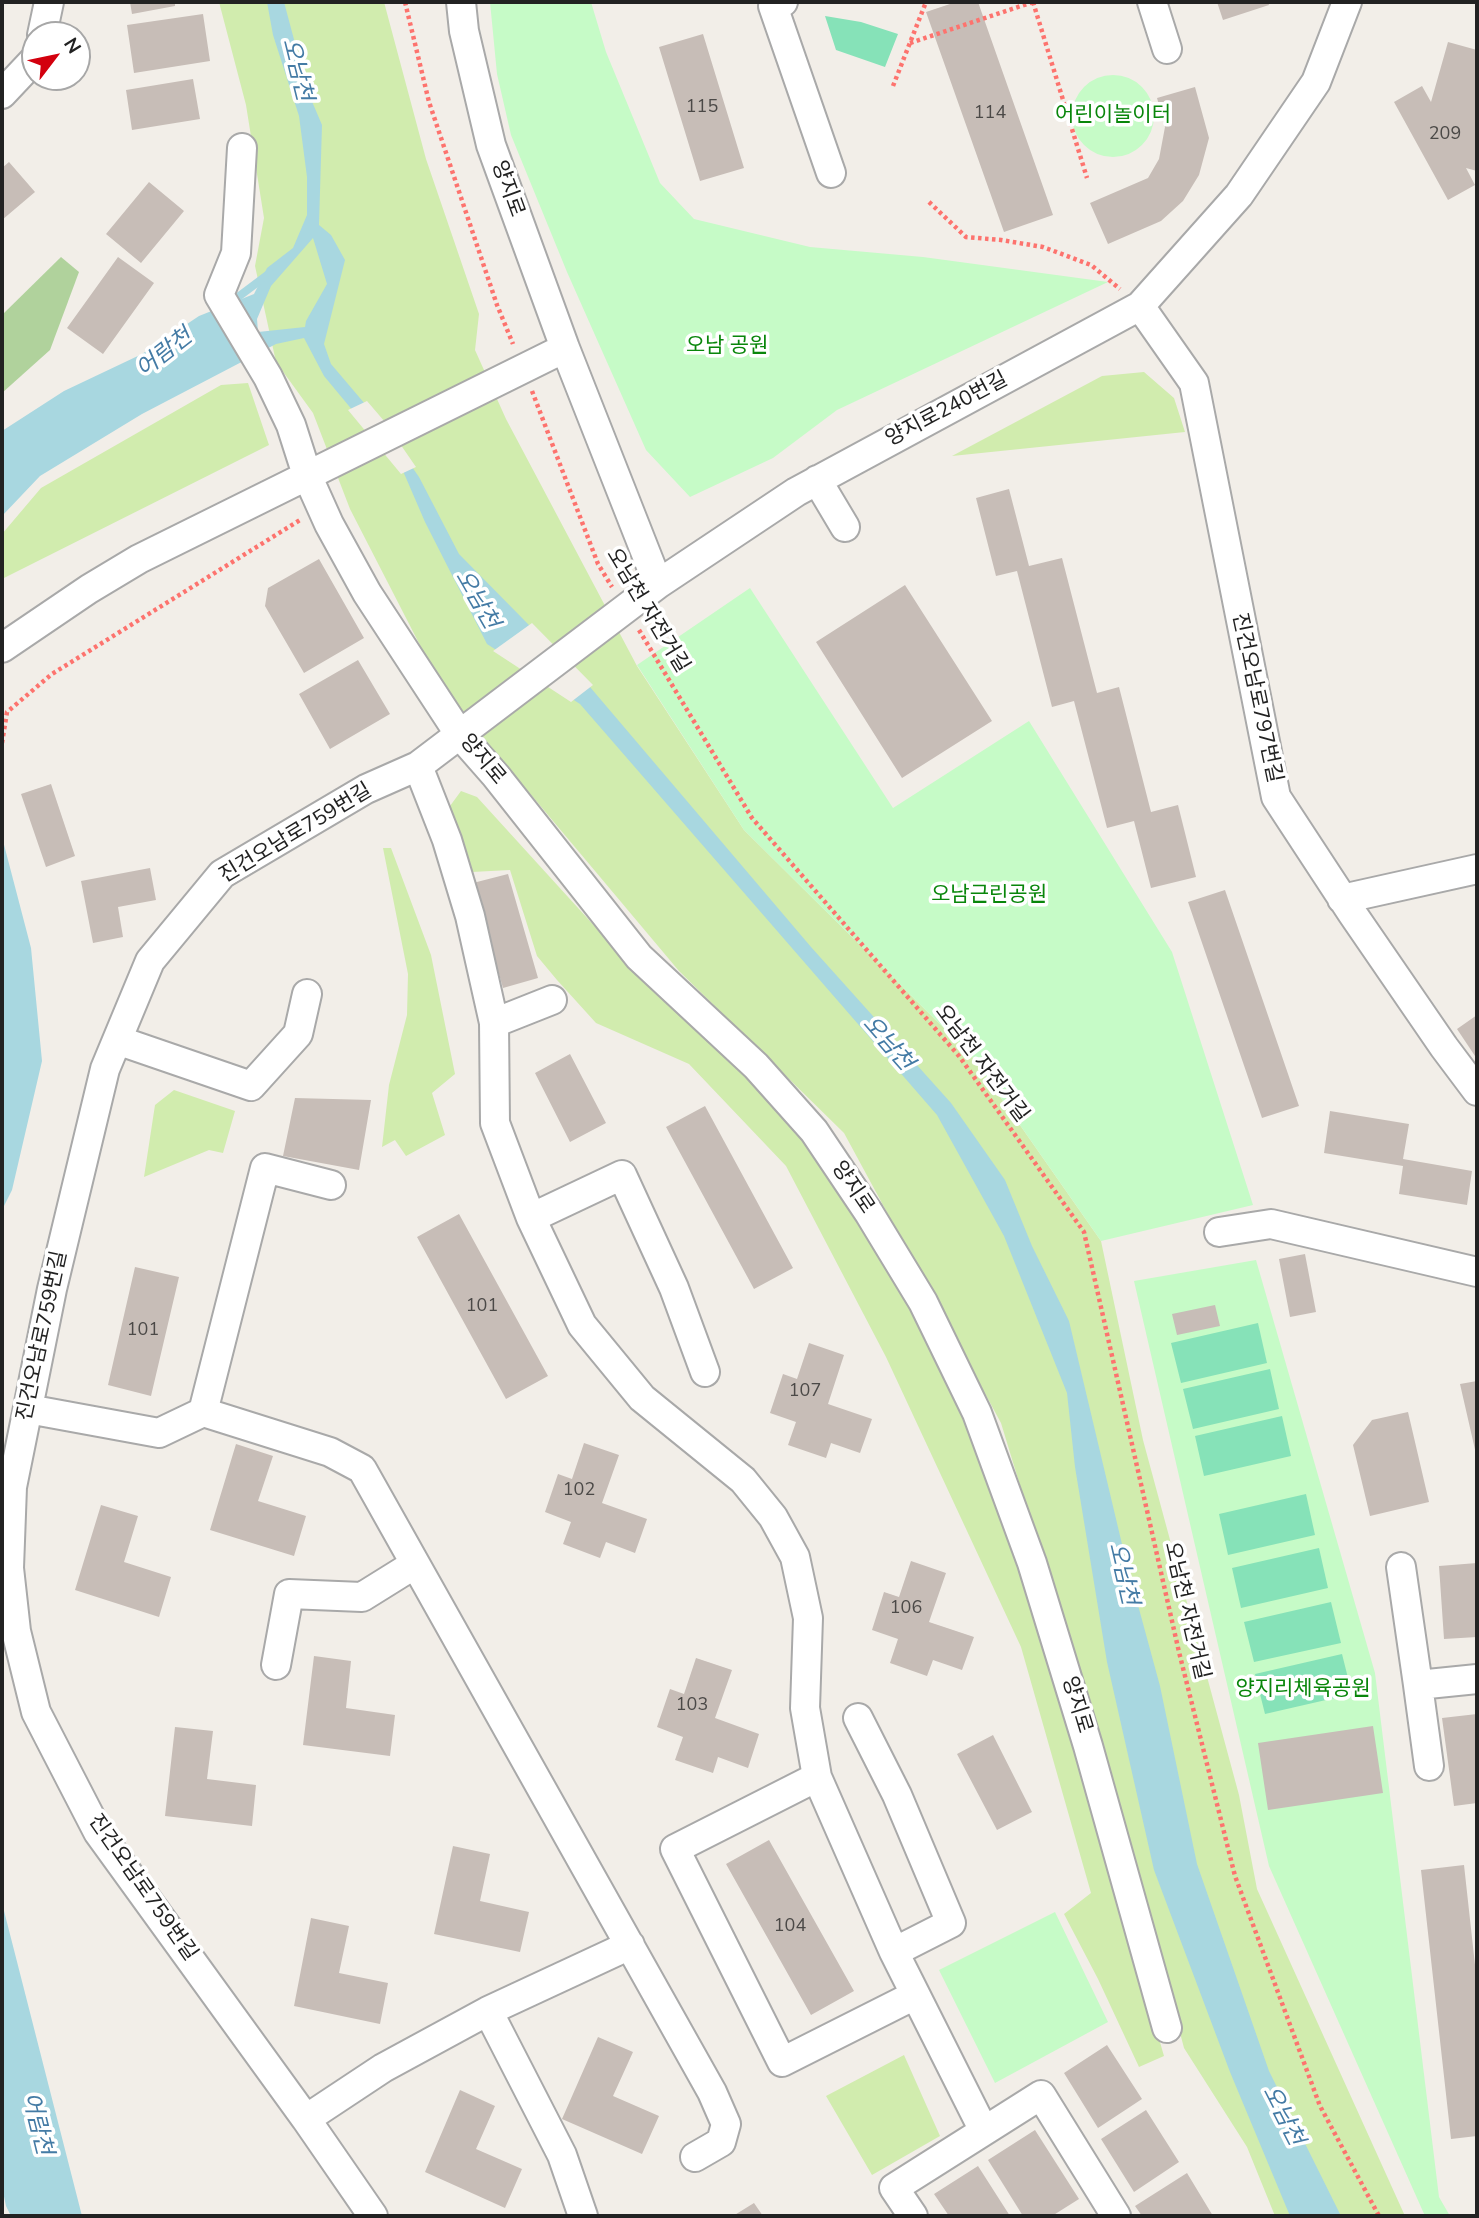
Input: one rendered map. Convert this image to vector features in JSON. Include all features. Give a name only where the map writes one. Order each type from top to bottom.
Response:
[{"type":"street","points":[[45,21],[49,2]]},
{"type":"street","name":"양지로","points":[[461,2],[464,30],[491,145],[565,348]]},
{"type":"street","points":[[783,2],[772,6],[831,173]]},
{"type":"street","points":[[1152,2],[1167,49]]},
{"type":"street","name":"양지로240번길","points":[[658,584],[796,492],[1140,306],[1239,195],[1316,82],[1347,2]]},
{"type":"street","points":[[2,94],[21,74]]},
{"type":"street","name":"양지로","points":[[242,148],[236,253],[219,295],[268,377],[291,425],[307,475],[321,506],[367,593],[460,736],[496,776],[639,957],[756,1066],[814,1131],[869,1213],[923,1302],[977,1413],[1032,1563],[1088,1746],[1167,2028]]},
{"type":"street","name":"진건오남로797번길","points":[[1140,306],[1194,383],[1276,797],[1342,899],[1477,1091]]},
{"type":"street","points":[[2,648],[139,559],[565,348],[658,584],[621,612]]},
{"type":"street","points":[[817,480],[845,527]]},
{"type":"street","name":"진건오남로759번길","points":[[373,2216],[98,1832],[36,1712],[16,1631],[9,1568],[12,1487],[52,1289],[104,1069],[150,961],[222,874],[366,789],[418,766],[621,612]]},
{"type":"street","points":[[418,766],[447,840],[470,916],[494,1023],[495,1123],[531,1219],[582,1325],[642,1398],[743,1480],[774,1517],[794,1558],[808,1618],[805,1708],[817,1777],[894,1952],[983,2129]]},
{"type":"street","points":[[1342,899],[1477,869]]},
{"type":"street","points":[[117,1040],[251,1087],[298,1034],[307,994]]},
{"type":"street","points":[[494,1023],[552,1000]]},
{"type":"street","points":[[203,1412],[265,1168],[331,1185]]},
{"type":"street","points":[[531,1219],[622,1175],[674,1288],[705,1372]]},
{"type":"street","points":[[1219,1232],[1271,1224],[1477,1272]]},
{"type":"street","points":[[28,1409],[159,1433],[203,1412],[330,1452],[362,1469],[712,2091],[726,2124],[721,2143],[695,2157]]},
{"type":"street","points":[[276,1665],[289,1594],[362,1597],[415,1564]]},
{"type":"street","points":[[1401,1567],[1429,1766]]},
{"type":"street","points":[[1418,1685],[1477,1679]]},
{"type":"street","points":[[858,1718],[897,1795],[951,1923],[894,1952]]},
{"type":"street","points":[[817,1777],[675,1849],[782,2062],[915,1994]]},
{"type":"street","points":[[306,2119],[383,2068],[488,2011],[630,1945]]},
{"type":"street","points":[[488,2011],[562,2155],[583,2216]]},
{"type":"street","points":[[913,2216],[894,2188],[983,2129],[1041,2095],[1116,2216]]},
{"type":"path","name":"오남천 자전거길","points":[[405,2],[429,102],[497,305],[515,374],[621,612],[645,640],[751,818],[959,1056],[1084,1232],[1178,1652],[1235,1876],[1320,2106],[1379,2216]]},
{"type":"path","points":[[893,86],[926,2]]},
{"type":"path","points":[[910,43],[1033,2],[1087,178]]},
{"type":"path","points":[[929,202],[966,237],[1043,247],[1091,265],[1140,306]]},
{"type":"path","points":[[2,743],[7,712],[52,674],[321,506]]},
{"type":"green space","points":[[219,2],[384,2],[426,159],[479,314],[475,350],[506,419],[637,666],[744,830],[971,1055],[1101,1241],[1143,1440],[1239,1795],[1257,1889],[1405,2216],[1275,2216],[1247,2147],[1184,2048],[1139,1876],[1001,1423],[844,1133],[679,971],[443,690],[350,509],[313,413],[276,362],[255,266],[264,218],[246,105]]},
{"type":"green space","name":"오남 공원","points":[[490,2],[591,2],[606,52],[660,183],[694,219],[810,247],[923,257],[1108,282],[837,410],[773,458],[690,497],[646,450],[567,272],[511,135],[497,74]]},
{"type":"green space","points":[[825,16],[861,22],[898,34],[885,67],[836,50]]},
{"type":"green space","name":"어린이놀이터","points":[[1105,75],[1121,75],[1136,82],[1147,93],[1154,108],[1151,132],[1142,145],[1121,157],[1105,157],[1090,150],[1079,139],[1072,124],[1072,108],[1079,93],[1090,82]]},
{"type":"green space","points":[[61,257],[79,272],[50,350],[2,393],[2,315]]},
{"type":"green space","points":[[1144,372],[1174,398],[1185,432],[952,456],[1102,376]]},
{"type":"green space","points":[[248,383],[269,445],[2,579],[2,534],[41,488],[221,385]]},
{"type":"green space","name":"오남근린공원","points":[[750,588],[893,808],[1029,721],[1172,952],[1253,1205],[1101,1241],[971,1055],[744,830],[637,665]]},
{"type":"green space","points":[[461,791],[477,797],[660,998],[729,1057],[806,1139],[919,1314],[981,1450],[1033,1606],[1164,2056],[1139,2067],[1064,1914],[1091,1893],[1021,1647],[886,1357],[786,1166],[689,1064],[596,1023],[557,980],[537,956],[510,870],[472,872],[450,806]]},
{"type":"green space","points":[[383,848],[391,848],[431,955],[455,1074],[432,1093],[445,1135],[406,1156],[395,1140],[382,1147],[389,1085],[407,1015],[408,974]]},
{"type":"green space","points":[[174,1090],[235,1111],[223,1153],[209,1150],[144,1177],[155,1105]]},
{"type":"green space","name":"양지리체육공원","points":[[1256,1260],[1375,1673],[1439,2197],[1450,2216],[1425,2216],[1269,1866],[1134,1281]]},
{"type":"green space","points":[[1258,1323],[1267,1363],[1181,1383],[1171,1343]]},
{"type":"green space","points":[[1270,1369],[1279,1409],[1193,1429],[1183,1389]]},
{"type":"green space","points":[[1282,1416],[1291,1456],[1204,1476],[1195,1436]]},
{"type":"green space","points":[[1306,1494],[1315,1535],[1228,1555],[1219,1514]]},
{"type":"green space","points":[[1319,1548],[1328,1588],[1241,1608],[1232,1568]]},
{"type":"green space","points":[[1331,1602],[1341,1643],[1254,1662],[1244,1622]]},
{"type":"green space","points":[[1342,1654],[1352,1694],[1265,1714],[1255,1674]]},
{"type":"green space","points":[[1055,1912],[1108,2022],[995,2083],[939,1970]]},
{"type":"green space","points":[[904,2055],[940,2136],[872,2175],[826,2096]]},
{"type":"water","name":"오남천","points":[[267,2],[284,2],[308,92],[322,125],[319,225],[331,235],[345,260],[324,344],[331,364],[382,424],[419,477],[459,554],[590,687],[811,947],[951,1103],[1005,1180],[1032,1246],[1069,1321],[1126,1561],[1160,1686],[1197,1864],[1269,2071],[1341,2216],[1290,2216],[1230,2072],[1154,1870],[1107,1662],[1075,1467],[1067,1393],[1004,1236],[937,1115],[580,704],[487,644],[425,522],[403,471],[324,376],[304,338],[276,344],[142,414],[40,476],[2,516],[2,431],[64,391],[142,354],[199,316],[254,294],[267,268],[293,248],[307,215],[307,177],[299,116],[273,35]],"holes":[[[313,238],[327,284],[305,327],[258,332],[257,319],[271,286]]]},
{"type":"water","points":[[2,837],[31,948],[42,1061],[12,1190],[2,1210]]},
{"type":"water","points":[[2,1903],[82,2216],[11,2216],[6,2206],[2,2187]]},
{"type":"pier","points":[[367,401],[416,467],[401,474],[348,410]]},
{"type":"pier","points":[[532,623],[593,685],[571,702],[493,651]]},
{"type":"building","points":[[130,2],[175,2],[175,6],[132,14]]},
{"type":"building","points":[[956,2],[978,2],[1053,215],[1004,232],[926,12]]},
{"type":"building","points":[[1217,2],[1268,2],[1269,5],[1223,20]]},
{"type":"building","points":[[203,14],[210,61],[134,73],[127,25]]},
{"type":"building","points":[[703,34],[744,168],[700,181],[659,47]]},
{"type":"building","points":[[1448,42],[1477,50],[1477,171],[1466,168],[1475,185],[1448,200],[1394,102],[1422,86],[1431,102]]},
{"type":"building","points":[[193,79],[200,119],[132,130],[126,90]]},
{"type":"building","points":[[1195,87],[1209,138],[1199,175],[1183,201],[1161,221],[1108,244],[1090,203],[1148,178],[1159,159],[1165,127],[1157,98]]},
{"type":"building","points":[[9,162],[35,192],[2,220],[2,168]]},
{"type":"building","points":[[149,182],[184,211],[141,263],[106,234]]},
{"type":"building","points":[[118,257],[154,283],[103,354],[67,328]]},
{"type":"building","points":[[1009,489],[1029,566],[1062,558],[1097,693],[1119,687],[1151,812],[1178,805],[1196,877],[1151,888],[1134,821],[1107,828],[1074,701],[1052,707],[1017,571],[996,576],[976,498]]},
{"type":"building","points":[[319,559],[364,638],[304,673],[265,606],[268,588]]},
{"type":"building","points":[[905,585],[992,721],[902,778],[816,642]]},
{"type":"building","points":[[358,660],[390,714],[330,749],[299,694]]},
{"type":"building","points":[[51,784],[75,856],[46,867],[21,794]]},
{"type":"building","points":[[150,868],[156,900],[118,907],[123,937],[93,943],[81,881]]},
{"type":"building","points":[[508,874],[538,978],[503,988],[473,883]]},
{"type":"building","points":[[1225,890],[1299,1106],[1262,1118],[1188,902]]},
{"type":"building","points":[[1477,1015],[1477,1059],[1457,1029]]},
{"type":"building","points":[[570,1054],[606,1123],[570,1142],[535,1073]]},
{"type":"building","points":[[295,1098],[371,1100],[359,1170],[283,1156]]},
{"type":"building","points":[[705,1106],[793,1268],[754,1289],[666,1127]]},
{"type":"building","points":[[1330,1111],[1409,1124],[1403,1159],[1472,1171],[1467,1205],[1399,1194],[1403,1166],[1324,1153]]},
{"type":"building","points":[[459,1214],[548,1376],[506,1399],[417,1237]]},
{"type":"building","points":[[1305,1254],[1316,1312],[1290,1317],[1279,1259]]},
{"type":"building","points":[[135,1267],[179,1277],[151,1396],[108,1385]]},
{"type":"building","points":[[1215,1305],[1220,1326],[1177,1335],[1172,1314]]},
{"type":"building","points":[[809,1343],[844,1355],[828,1404],[872,1419],[860,1453],[831,1443],[826,1458],[788,1445],[796,1422],[770,1413],[783,1374],[797,1379]]},
{"type":"building","points":[[1477,1381],[1477,1454],[1476,1454],[1460,1384]]},
{"type":"building","points":[[1408,1412],[1429,1502],[1370,1516],[1353,1445],[1372,1420]]},
{"type":"building","points":[[584,1443],[619,1455],[602,1503],[647,1519],[635,1553],[606,1542],[600,1558],[563,1544],[571,1522],[545,1512],[558,1474],[572,1479]]},
{"type":"building","points":[[236,1444],[273,1456],[258,1501],[306,1516],[294,1556],[210,1530]]},
{"type":"building","points":[[101,1505],[138,1516],[124,1562],[171,1577],[159,1617],[75,1590]]},
{"type":"building","points":[[911,1561],[946,1573],[929,1622],[974,1637],[962,1670],[933,1660],[927,1676],[890,1663],[898,1639],[872,1630],[884,1592],[899,1597]]},
{"type":"building","points":[[1477,1563],[1477,1637],[1444,1639],[1439,1566]]},
{"type":"building","points":[[314,1656],[351,1661],[346,1708],[395,1715],[390,1756],[303,1745]]},
{"type":"building","points":[[696,1658],[732,1670],[715,1718],[759,1734],[748,1768],[718,1757],[713,1773],[675,1760],[683,1737],[657,1727],[670,1689],[684,1694]]},
{"type":"building","points":[[1477,1714],[1477,1803],[1454,1806],[1442,1718]]},
{"type":"building","points":[[1373,1726],[1383,1793],[1268,1810],[1258,1743]]},
{"type":"building","points":[[175,1727],[213,1731],[207,1779],[256,1785],[252,1826],[165,1816]]},
{"type":"building","points":[[993,1735],[1032,1812],[997,1830],[957,1754]]},
{"type":"building","points":[[769,1840],[854,1991],[811,2015],[726,1864]]},
{"type":"building","points":[[453,1846],[490,1854],[480,1901],[529,1912],[520,1952],[434,1934]]},
{"type":"building","points":[[1464,1865],[1477,1983],[1477,2136],[1451,2139],[1421,1870]]},
{"type":"building","points":[[311,1918],[349,1926],[339,1973],[388,1983],[380,2024],[294,2006]]},
{"type":"building","points":[[598,2037],[633,2052],[613,2096],[659,2116],[642,2154],[562,2119]]},
{"type":"building","points":[[1107,2045],[1142,2099],[1098,2128],[1064,2073]]},
{"type":"building","points":[[460,2090],[495,2106],[476,2149],[522,2169],[505,2208],[425,2172]]},
{"type":"building","points":[[1146,2110],[1179,2162],[1134,2192],[1101,2139]]},
{"type":"building","points":[[1035,2130],[1079,2199],[1052,2216],[1023,2216],[988,2160]]},
{"type":"building","points":[[978,2166],[1010,2216],[949,2216],[934,2194]]},
{"type":"building","points":[[1187,2173],[1213,2216],[1142,2216],[1135,2206]]},
{"type":"building","points":[[754,2203],[763,2216],[733,2216]]},
{"type":"waterway","name":"어람천","points":[[230,303],[270,273]]}]
